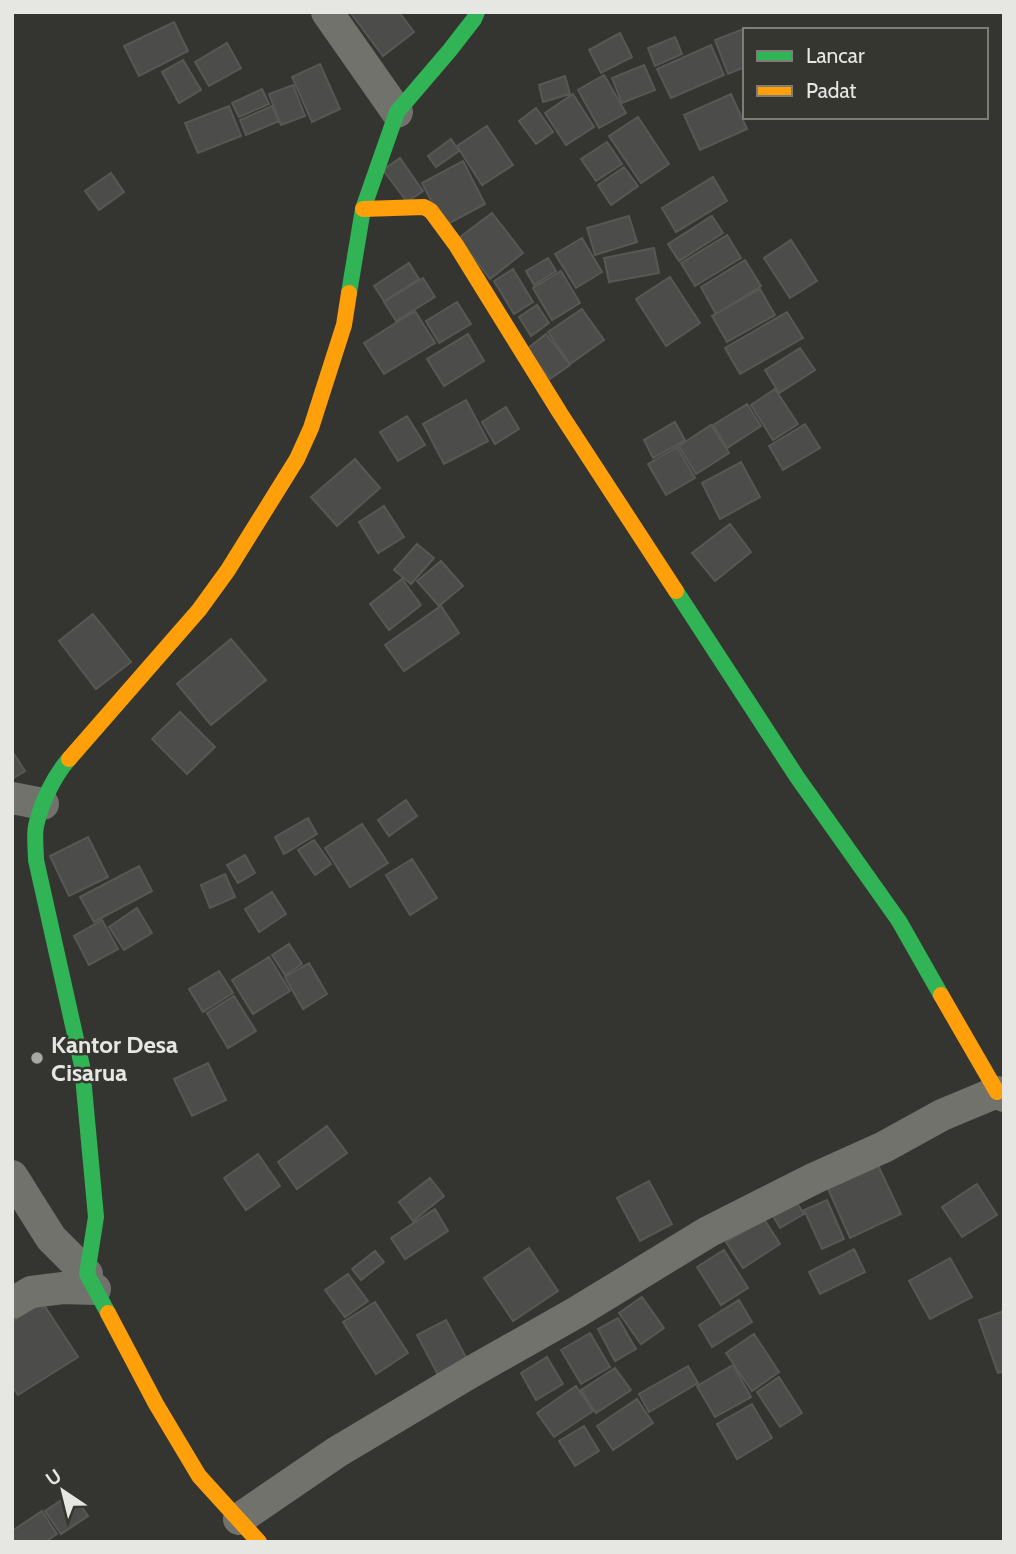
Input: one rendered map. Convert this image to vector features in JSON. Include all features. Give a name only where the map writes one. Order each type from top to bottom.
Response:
[{"type":"street","points":[[327,12],[397,112]]},
{"type":"street","points":[[91,1281],[96,1217],[82,1066],[36,860],[36,827],[43,804],[61,768],[199,610],[228,570],[297,458],[311,428],[344,325],[363,209],[397,112],[450,50],[477,12]]},
{"type":"street","points":[[12,1176],[51,1238],[91,1281],[156,1404],[199,1476],[249,1531],[337,1452],[708,1233],[815,1178],[884,1147],[942,1115],[1000,1094],[899,921],[797,776],[560,413],[456,245],[428,208],[363,209]]},
{"type":"street","points":[[12,798],[43,804]]},
{"type":"street","points":[[12,1303],[31,1292],[91,1281]]},
{"type":"building","points":[[350,12],[399,12],[414,32],[383,56]]},
{"type":"building","points":[[174,22],[188,51],[139,76],[124,46]]},
{"type":"building","points":[[743,29],[743,68],[728,74],[715,40]]},
{"type":"building","points":[[620,33],[632,57],[601,73],[589,50]]},
{"type":"building","points":[[675,37],[682,54],[655,66],[648,48]]},
{"type":"building","points":[[227,43],[241,68],[209,86],[195,62]]},
{"type":"building","points":[[711,45],[724,75],[671,98],[657,69]]},
{"type":"building","points":[[183,60],[201,90],[179,103],[162,72]]},
{"type":"building","points":[[320,64],[340,109],[312,122],[292,77]]},
{"type":"building","points":[[644,65],[655,90],[622,103],[612,78]]},
{"type":"building","points":[[604,75],[626,113],[599,128],[578,90]]},
{"type":"building","points":[[565,76],[570,94],[543,102],[539,85]]},
{"type":"building","points":[[293,85],[305,116],[281,125],[269,94]]},
{"type":"building","points":[[262,89],[269,104],[239,117],[232,103]]},
{"type":"building","points":[[573,94],[594,127],[566,145],[545,113]]},
{"type":"building","points":[[731,94],[747,129],[700,150],[684,115]]},
{"type":"building","points":[[229,106],[241,136],[198,153],[185,123]]},
{"type":"building","points":[[272,106],[279,121],[246,135],[240,120]]},
{"type":"building","points":[[536,108],[553,132],[536,144],[519,121]]},
{"type":"building","points":[[638,117],[669,164],[641,183],[609,136]]},
{"type":"building","points":[[487,126],[513,165],[482,185],[457,146]]},
{"type":"building","points":[[451,139],[459,151],[436,167],[428,156]]},
{"type":"building","points":[[607,142],[622,164],[596,181],[581,159]]},
{"type":"building","points":[[400,158],[423,191],[407,202],[383,170]]},
{"type":"building","points":[[463,161],[485,204],[444,226],[422,183]]},
{"type":"building","points":[[624,167],[638,186],[611,205],[598,185]]},
{"type":"building","points":[[111,173],[124,192],[99,210],[85,191]]},
{"type":"building","points":[[713,177],[727,201],[676,232],[662,208]]},
{"type":"building","points":[[492,213],[523,253],[490,279],[459,238]]},
{"type":"building","points":[[629,216],[637,242],[595,255],[587,228]]},
{"type":"building","points":[[712,216],[723,233],[679,261],[668,244]]},
{"type":"building","points":[[727,235],[741,258],[695,286],[681,263]]},
{"type":"building","points":[[582,238],[602,272],[576,288],[555,254]]},
{"type":"building","points":[[791,240],[817,281],[790,298],[764,258]]},
{"type":"building","points":[[654,248],[659,273],[609,282],[604,258]]},
{"type":"building","points":[[548,258],[556,271],[534,285],[526,271]]},
{"type":"building","points":[[745,260],[761,286],[716,314],[701,287]]},
{"type":"building","points":[[409,263],[419,279],[384,301],[374,286]]},
{"type":"building","points":[[513,269],[533,302],[514,314],[494,281]]},
{"type":"building","points":[[561,271],[580,303],[552,320],[533,288]]},
{"type":"building","points":[[670,277],[700,323],[666,346],[636,299]]},
{"type":"building","points":[[423,278],[435,297],[396,321],[384,302]]},
{"type":"building","points":[[760,289],[775,315],[727,342],[712,316]]},
{"type":"building","points":[[457,302],[471,324],[439,343],[426,321]]},
{"type":"building","points":[[537,305],[549,323],[531,336],[519,317]]},
{"type":"building","points":[[582,309],[604,340],[570,364],[548,332]]},
{"type":"building","points":[[415,311],[435,343],[384,374],[364,343]]},
{"type":"building","points":[[787,312],[803,338],[740,374],[725,348]]},
{"type":"building","points":[[468,334],[484,361],[444,386],[427,359]]},
{"type":"building","points":[[546,334],[570,365],[550,379],[527,349]]},
{"type":"building","points":[[800,348],[815,370],[779,393],[765,370]]},
{"type":"building","points":[[775,389],[798,424],[773,440],[751,405]]},
{"type":"building","points":[[466,400],[488,441],[444,464],[423,424]]},
{"type":"building","points":[[747,404],[761,426],[727,448],[713,425]]},
{"type":"building","points":[[506,407],[519,429],[495,444],[482,422]]},
{"type":"building","points":[[407,416],[425,445],[398,461],[380,432]]},
{"type":"building","points":[[675,422],[685,440],[653,458],[644,440]]},
{"type":"building","points":[[805,424],[820,448],[783,470],[769,446]]},
{"type":"building","points":[[711,425],[729,453],[696,474],[679,446]]},
{"type":"building","points":[[677,447],[695,478],[666,495],[648,464]]},
{"type":"building","points":[[355,459],[380,488],[337,526],[311,497]]},
{"type":"building","points":[[741,462],[760,497],[720,519],[702,483]]},
{"type":"building","points":[[384,506],[404,537],[378,553],[359,522]]},
{"type":"building","points":[[730,524],[751,552],[715,581],[692,553]]},
{"type":"building","points":[[417,544],[434,558],[411,584],[394,570]]},
{"type":"building","points":[[441,561],[463,586],[439,606],[417,581]]},
{"type":"building","points":[[402,579],[421,605],[389,630],[370,604]]},
{"type":"building","points":[[441,606],[459,633],[404,671],[385,645]]},
{"type":"building","points":[[93,614],[131,662],[96,689],[59,641]]},
{"type":"building","points":[[231,639],[266,680],[211,725],[177,684]]},
{"type":"building","points":[[180,712],[215,747],[187,774],[152,739]]},
{"type":"building","points":[[12,751],[25,771],[12,779]]},
{"type":"building","points":[[406,800],[417,816],[389,836],[378,820]]},
{"type":"building","points":[[308,818],[317,834],[284,854],[275,837]]},
{"type":"building","points":[[362,824],[388,863],[350,887],[325,848]]},
{"type":"building","points":[[88,837],[108,877],[69,896],[50,856]]},
{"type":"building","points":[[314,840],[331,864],[315,875],[298,850]]},
{"type":"building","points":[[245,855],[255,873],[238,883],[227,865]]},
{"type":"building","points":[[412,859],[437,898],[410,915],[386,875]]},
{"type":"building","points":[[139,866],[152,891],[94,922],[80,897]]},
{"type":"building","points":[[225,874],[235,897],[210,908],[201,885]]},
{"type":"building","points":[[272,892],[286,914],[259,932],[245,909]]},
{"type":"building","points":[[137,908],[152,933],[124,950],[109,927]]},
{"type":"building","points":[[102,920],[118,949],[89,965],[74,936]]},
{"type":"building","points":[[289,944],[302,964],[285,975],[272,955]]},
{"type":"building","points":[[269,957],[290,991],[253,1014],[232,980]]},
{"type":"building","points":[[309,963],[327,994],[303,1009],[285,977]]},
{"type":"building","points":[[219,971],[233,993],[203,1012],[189,989]]},
{"type":"building","points":[[234,996],[256,1031],[228,1048],[207,1013]]},
{"type":"building","points":[[208,1063],[226,1100],[192,1116],[174,1079]]},
{"type":"building","points":[[327,1126],[347,1153],[297,1189],[278,1162]]},
{"type":"building","points":[[258,1154],[280,1186],[246,1210],[224,1178]]},
{"type":"building","points":[[875,1159],[901,1214],[850,1238],[825,1182]]},
{"type":"building","points":[[430,1178],[444,1196],[413,1221],[399,1202]]},
{"type":"building","points":[[649,1181],[672,1224],[640,1241],[617,1198]]},
{"type":"building","points":[[977,1184],[997,1215],[962,1237],[942,1207]]},
{"type":"building","points":[[793,1197],[804,1214],[780,1228],[770,1211]]},
{"type":"building","points":[[827,1200],[844,1239],[822,1249],[804,1210]]},
{"type":"building","points":[[435,1209],[448,1231],[405,1259],[391,1238]]},
{"type":"building","points":[[764,1219],[780,1244],[743,1268],[726,1242]]},
{"type":"building","points":[[529,1248],[558,1291],[513,1321],[484,1278]]},
{"type":"building","points":[[854,1249],[865,1272],[820,1294],[809,1272]]},
{"type":"building","points":[[724,1250],[748,1288],[721,1305],[697,1267]]},
{"type":"building","points":[[375,1251],[384,1262],[361,1280],[352,1269]]},
{"type":"building","points":[[950,1258],[972,1297],[930,1319],[909,1281]]},
{"type":"building","points":[[348,1274],[368,1301],[345,1317],[325,1290]]},
{"type":"building","points":[[642,1297],[664,1328],[641,1344],[619,1313]]},
{"type":"building","points":[[739,1300],[752,1322],[712,1347],[699,1325]]},
{"type":"building","points":[[42,1302],[78,1357],[18,1395],[12,1386],[12,1322]]},
{"type":"building","points":[[375,1302],[408,1353],[376,1374],[343,1322]]},
{"type":"building","points":[[1004,1311],[1004,1371],[998,1373],[979,1320]]},
{"type":"building","points":[[618,1318],[636,1349],[615,1361],[598,1329]]},
{"type":"building","points":[[446,1320],[467,1359],[438,1375],[417,1335]]},
{"type":"building","points":[[590,1333],[610,1367],[581,1384],[561,1350]]},
{"type":"building","points":[[754,1334],[779,1372],[752,1391],[726,1353]]},
{"type":"building","points":[[547,1357],[563,1384],[536,1400],[521,1373]]},
{"type":"building","points":[[733,1365],[751,1397],[715,1417],[697,1386]]},
{"type":"building","points":[[688,1366],[698,1383],[649,1412],[639,1394]]},
{"type":"building","points":[[615,1368],[631,1390],[596,1413],[581,1390]]},
{"type":"building","points":[[779,1377],[802,1413],[780,1427],[757,1392]]},
{"type":"building","points":[[576,1386],[593,1411],[554,1437],[537,1413]]},
{"type":"building","points":[[637,1399],[653,1423],[613,1450],[597,1426]]},
{"type":"building","points":[[752,1404],[772,1438],[737,1459],[717,1424]]},
{"type":"building","points":[[584,1426],[599,1451],[575,1466],[559,1441]]},
{"type":"building","points":[[72,1493],[88,1516],[61,1534],[45,1511]]},
{"type":"building","points":[[42,1511],[57,1534],[45,1542],[12,1542],[12,1531]]},
{"type":"traffic: fast","points":[[349,293],[363,209],[397,112],[450,50],[477,12]]},
{"type":"traffic: fast","points":[[676,591],[797,777],[899,921],[941,995]]},
{"type":"traffic: fast","points":[[69,759],[53,782],[41,808],[35,830],[36,860],[82,1066],[96,1217],[87,1274],[108,1313]]},
{"type":"traffic: slow","points":[[363,209],[424,207],[431,211],[456,245],[560,413],[676,591]]},
{"type":"traffic: slow","points":[[69,759],[199,610],[228,570],[297,459],[311,428],[344,325],[349,293]]},
{"type":"traffic: slow","points":[[941,995],[997,1092]]},
{"type":"traffic: slow","points":[[108,1313],[156,1404],[199,1476],[259,1542]]},
{"type":"place","name":"Kantor Desa Cisarua","points":[[37,1058]]}]
